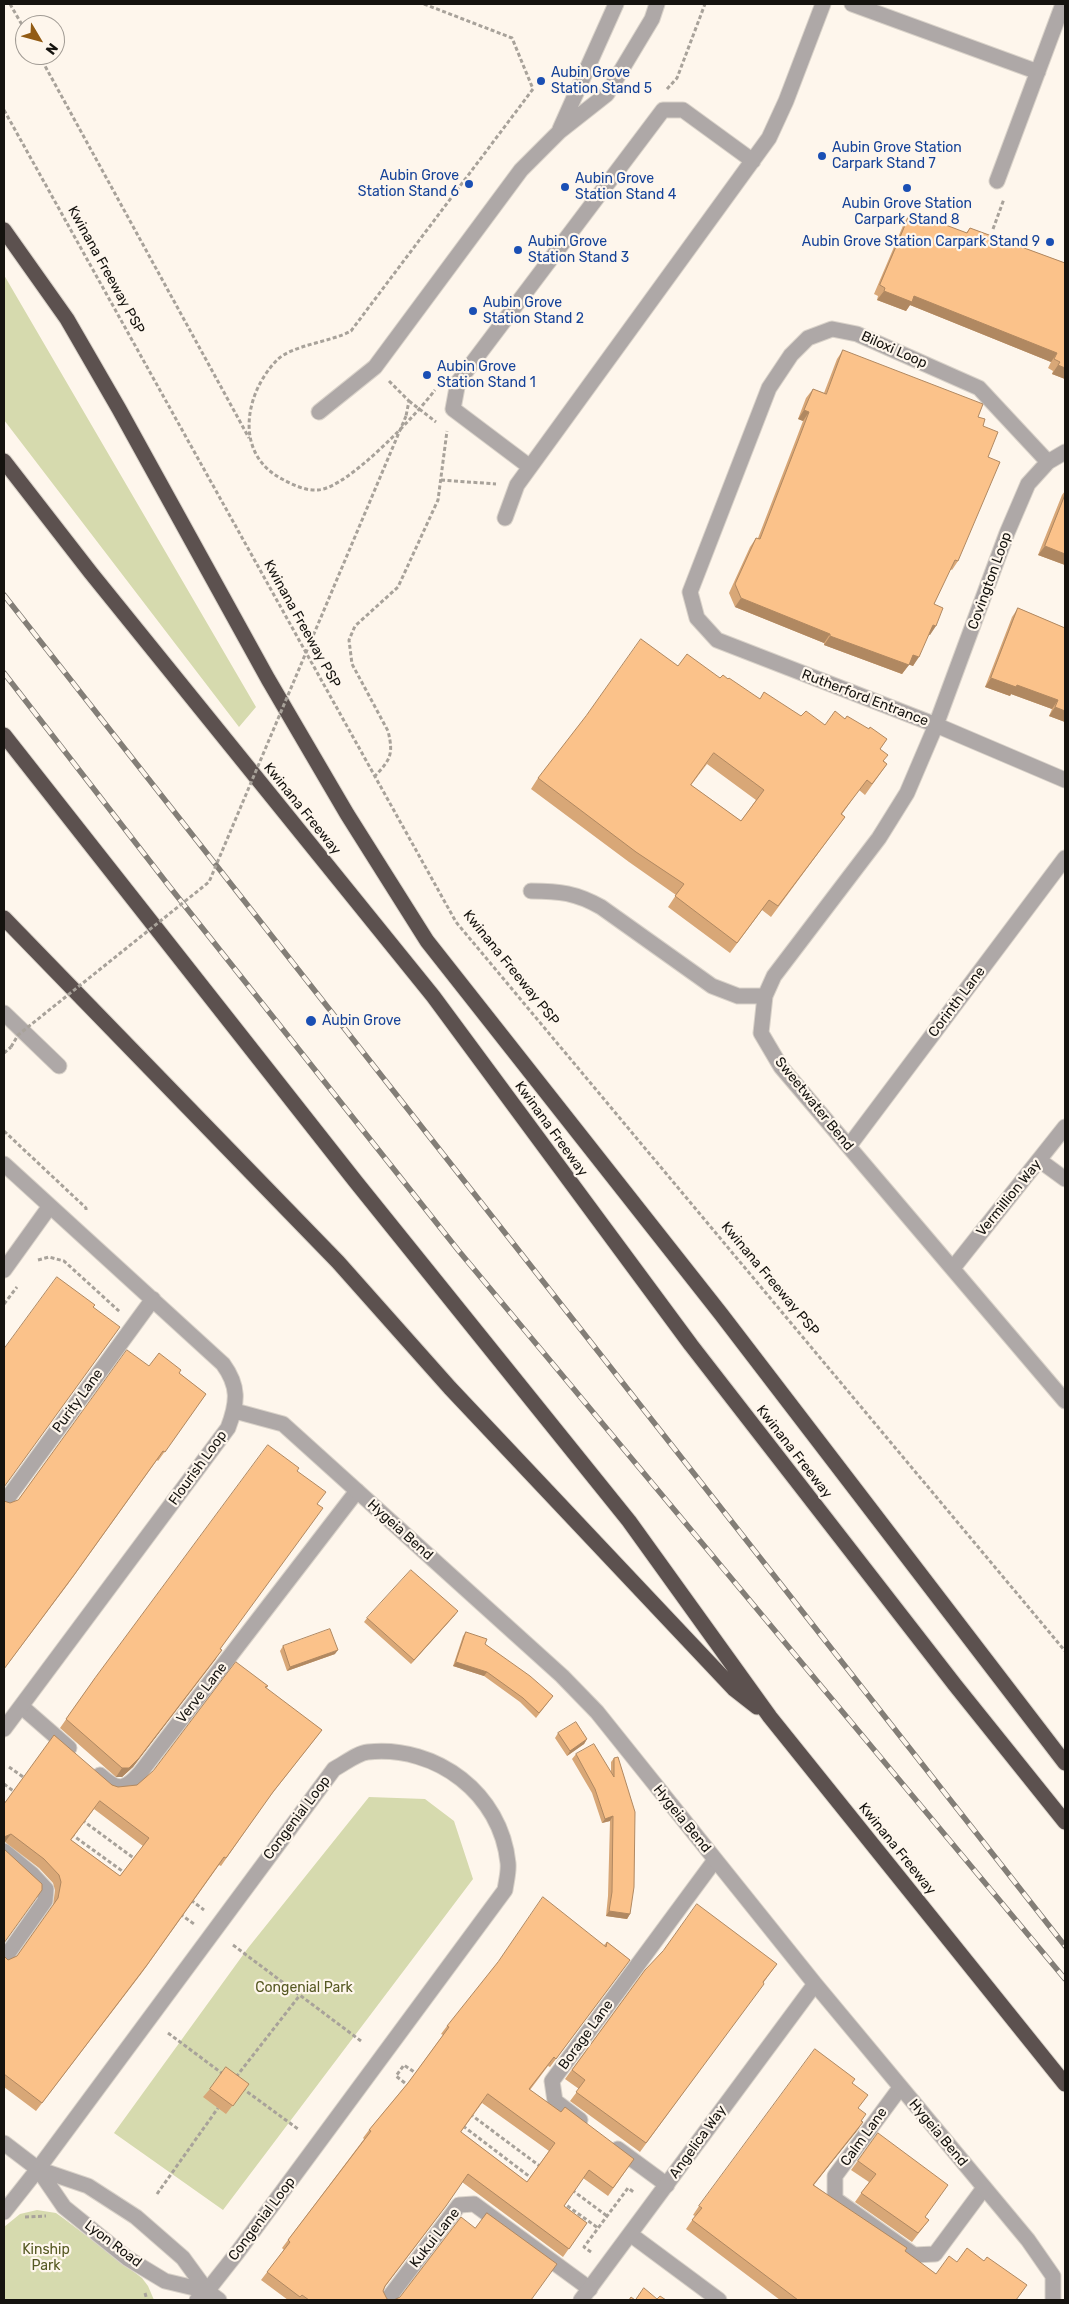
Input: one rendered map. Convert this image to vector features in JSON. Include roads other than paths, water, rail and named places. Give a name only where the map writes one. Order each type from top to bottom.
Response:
[{"type":"highway","points":[[4,230],[67,319],[120,409],[268,679],[426,942],[727,1322],[1065,1763]]},
{"type":"highway","name":"Kwinana Freeway","points":[[4,461],[91,573],[433,996],[691,1345],[955,1685],[1065,1822]]},
{"type":"highway","name":"Kwinana Freeway","points":[[4,735],[362,1190],[628,1521],[770,1716],[1065,2084]]},
{"type":"highway","points":[[4,918],[338,1262],[450,1388],[734,1689],[770,1716]]},
{"type":"street","points":[[560,131],[616,4]]},
{"type":"street","points":[[319,412],[375,367],[520,170],[560,131],[607,94],[652,19],[657,4]]},
{"type":"street","points":[[505,518],[517,485],[769,138],[786,101],[823,4]]},
{"type":"street","points":[[852,4],[1038,72]]},
{"type":"street","points":[[997,181],[1064,4]]},
{"type":"street","points":[[530,467],[453,409],[458,382],[663,110],[683,110],[753,161]]},
{"type":"street","name":"Biloxi Loop","points":[[690,592],[769,388],[791,355],[808,338],[832,329],[857,334],[979,388],[1048,462]]},
{"type":"street","name":"Covington Loop","points":[[936,725],[1007,533],[1028,484],[1048,462],[1065,452]]},
{"type":"street","name":"Rutherford Entrance","points":[[690,592],[697,618],[717,640],[936,725],[1065,780]]},
{"type":"street","name":"Sweetwater Bend","points":[[936,725],[907,793],[879,838],[774,976],[765,996],[761,1033],[781,1067],[1065,1401]]},
{"type":"street","name":"Corinth Lane","points":[[849,1146],[1065,858]]},
{"type":"street","points":[[531,891],[557,891],[586,899],[601,907],[712,986],[738,996],[765,996]]},
{"type":"street","points":[[4,1013],[58,1066]]},
{"type":"street","name":"Vermillion Way","points":[[953,1268],[1065,1127]]},
{"type":"street","points":[[1039,1160],[1065,1179]]},
{"type":"street","name":"Flourish Loop","points":[[4,1164],[223,1364],[234,1379],[235,1411],[228,1428],[4,1729]]},
{"type":"street","points":[[4,1270],[50,1206]]},
{"type":"street","name":"Purity Lane","points":[[4,1503],[153,1299]]},
{"type":"street","name":"Hygeia Bend","points":[[235,1411],[283,1424],[562,1676],[596,1712],[900,2088],[1028,2240],[1053,2276],[1053,2300]]},
{"type":"street","name":"Verve Lane","points":[[22,1707],[112,1786],[126,1786],[136,1777],[357,1491]]},
{"type":"street","name":"Congenial Loop","points":[[4,2212],[38,2169],[334,1769],[366,1752],[399,1752],[439,1764],[467,1782],[490,1809],[504,1842],[508,1866],[505,1890],[208,2297]]},
{"type":"street","points":[[4,1852],[32,1874],[46,1889],[45,1901],[4,1959]]},
{"type":"street","name":"Borage Lane","points":[[667,2185],[555,2101],[552,2081],[715,1860]]},
{"type":"street","name":"Angelica Way","points":[[586,2294],[815,1984]]},
{"type":"street","name":"Calm Lane","points":[[900,2088],[835,2176],[835,2198],[914,2255],[935,2254],[984,2188]]},
{"type":"street","name":"Lyon Road","points":[[4,2143],[38,2169],[64,2207],[127,2258],[165,2281],[208,2297]]},
{"type":"street","name":"Lyon Road","points":[[38,2169],[88,2186],[136,2217],[183,2258],[208,2297]]},
{"type":"street","name":"Kukui Lane","points":[[387,2300],[459,2205],[474,2204],[586,2294]]},
{"type":"street","points":[[630,2234],[719,2300]]},
{"type":"railway","points":[[4,595],[1065,1946]]},
{"type":"railway","points":[[4,673],[169,886],[458,1250],[1065,1979]]},
{"type":"place","name":"Aubin Grove Station Stand 5","points":[[541,81]]},
{"type":"place","name":"Aubin Grove Station Carpark Stand 7","points":[[822,156]]},
{"type":"place","name":"Aubin Grove Station Stand 6","points":[[469,184]]},
{"type":"place","name":"Aubin Grove Station Stand 4","points":[[565,187]]},
{"type":"place","name":"Aubin Grove Station Carpark Stand 8","points":[[907,188]]},
{"type":"place","name":"Aubin Grove Station Carpark Stand 9","points":[[1050,242]]},
{"type":"place","name":"Aubin Grove Station Stand 3","points":[[518,250]]},
{"type":"place","name":"Aubin Grove Station Stand 2","points":[[473,311]]},
{"type":"place","name":"Aubin Grove Station Stand 1","points":[[427,375]]},
{"type":"place","name":"Aubin Grove","points":[[311,1021]]},
{"type":"park label","name":"Congenial Park","points":[[304,1988]]},
{"type":"park label","name":"Kinship Park","points":[[46,2258]]}]
